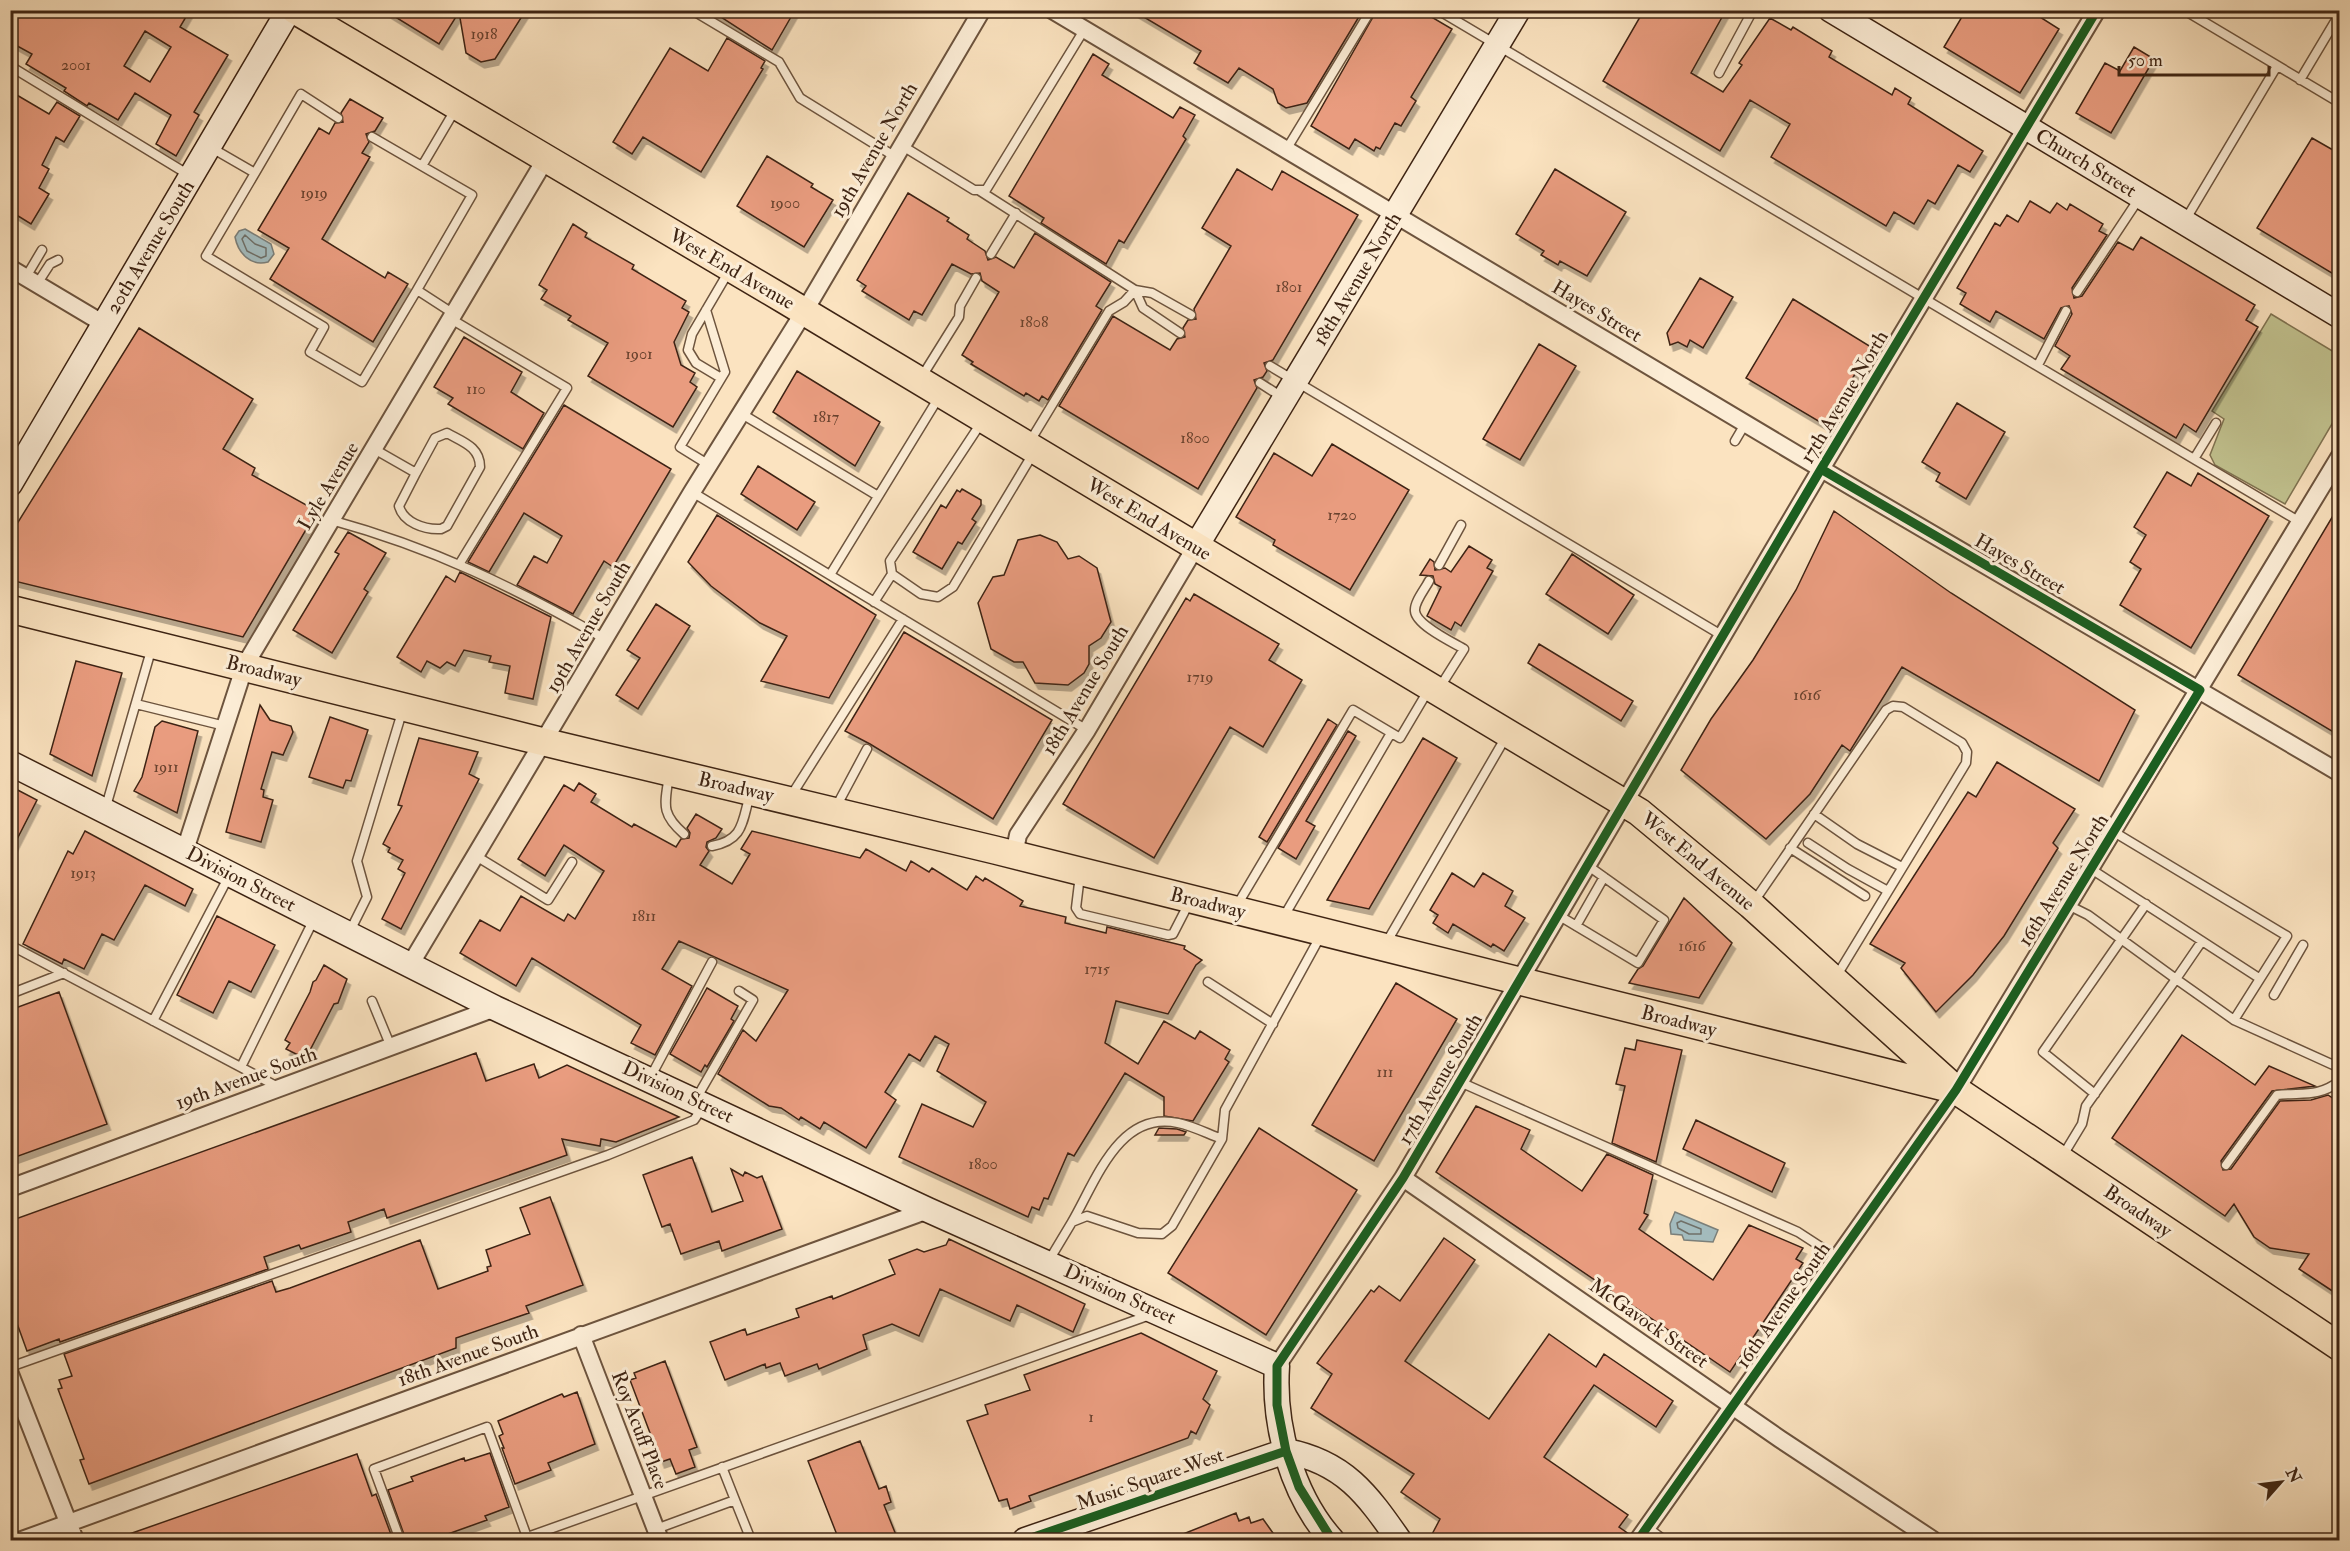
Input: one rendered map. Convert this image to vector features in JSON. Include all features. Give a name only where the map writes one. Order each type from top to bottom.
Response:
[{"type":"main road","name":"20th Avenue South","points":[[12,477],[289,10]]},
{"type":"main road","name":"West End Avenue","points":[[295,10],[1624,803],[1672,838],[1752,905],[1956,1090]]},
{"type":"main road","name":"18th Avenue North","points":[[1195,548],[1518,10]]},
{"type":"main road","name":"Church Street","points":[[1831,10],[2340,316]]},
{"type":"main road","name":"Broadway","points":[[10,609],[244,665],[544,742],[834,810],[1956,1090],[2340,1347]]},
{"type":"main road","name":"Division Street","points":[[10,763],[495,1008],[928,1209],[1277,1366]]},
{"type":"main road","points":[[1277,1366],[1277,1405],[1286,1451],[1299,1486],[1332,1540]]},
{"type":"main road","points":[[1286,1451],[1312,1456],[1348,1477],[1363,1490],[1399,1540]]},
{"type":"main road","name":"Music Square West","points":[[1024,1540],[1286,1451]]},
{"type":"street","name":"19th Avenue North","points":[[804,312],[982,10]]},
{"type":"street","name":"Hayes Street","points":[[1052,10],[1745,424],[2340,773]]},
{"type":"street","name":"17th Avenue North","points":[[1624,803],[1821,469],[2097,10]]},
{"type":"street","name":"Lyle Avenue","points":[[185,850],[244,665],[544,160]]},
{"type":"street","points":[[10,268],[104,324]]},
{"type":"street","name":"19th Avenue South","points":[[410,965],[692,492],[804,312]]},
{"type":"street","name":"16th Avenue North","points":[[1956,1090],[2340,456]]},
{"type":"street","name":"18th Avenue South","points":[[1014,855],[1018,835],[1087,730],[1195,548]]},
{"type":"street","name":"17th Avenue South","points":[[1277,1366],[1403,1178],[1624,803]]},
{"type":"street","name":"19th Avenue South","points":[[10,1188],[495,1008]]},
{"type":"street","name":"16th Avenue South","points":[[1643,1534],[1956,1090]]},
{"type":"street","name":"McGavock Street","points":[[1403,1178],[1734,1407],[1933,1540]]},
{"type":"street","name":"18th Avenue South","points":[[22,1540],[928,1209]]},
{"type":"street","name":"Roy Acuff Place","points":[[581,1335],[658,1535]]},
{"type":"street","points":[[10,1374],[75,1540]]},
{"type":"lane","points":[[692,10],[779,62],[800,98],[974,190],[980,191],[986,190],[1084,30]]},
{"type":"lane","points":[[1286,150],[1371,10]]},
{"type":"lane","points":[[1438,10],[2300,522]]},
{"type":"lane","points":[[1719,73],[1753,10]]},
{"type":"lane","points":[[2184,10],[2340,103]]},
{"type":"lane","points":[[2300,80],[2340,13]]},
{"type":"lane","points":[[10,66],[192,177]]},
{"type":"lane","points":[[2184,222],[2277,66]]},
{"type":"lane","points":[[338,118],[300,94],[206,256],[324,327],[310,352],[362,382],[472,195],[372,137]]},
{"type":"lane","points":[[423,166],[457,107]]},
{"type":"lane","points":[[209,147],[255,173]]},
{"type":"lane","points":[[980,191],[1136,290],[1152,293],[1191,315]]},
{"type":"lane","points":[[2077,292],[2141,196]]},
{"type":"lane","points":[[991,254],[1016,213]]},
{"type":"lane","points":[[32,281],[42,250]]},
{"type":"lane","points":[[32,281],[50,264],[58,260]]},
{"type":"lane","points":[[721,378],[696,363],[688,350],[692,334],[730,268]]},
{"type":"lane","points":[[830,575],[878,496],[930,388],[959,317],[960,306],[976,278]]},
{"type":"lane","points":[[417,290],[453,316],[567,388],[460,564]]},
{"type":"lane","points":[[1136,290],[1143,308],[1180,333]]},
{"type":"lane","points":[[892,574],[921,594],[938,597],[953,588],[1109,311],[1136,290]]},
{"type":"lane","points":[[706,310],[725,372],[680,447],[709,465]]},
{"type":"lane","points":[[2038,366],[2066,311]]},
{"type":"lane","points":[[1270,366],[1289,390]]},
{"type":"lane","points":[[1260,383],[1289,390],[1723,636]]},
{"type":"lane","points":[[742,414],[878,496]]},
{"type":"lane","points":[[873,602],[892,574],[890,561],[983,420]]},
{"type":"lane","points":[[2194,459],[2216,423]]},
{"type":"lane","points":[[1735,441],[1745,424]]},
{"type":"lane","points":[[447,433],[474,448],[480,458],[480,467],[447,526],[441,529],[406,520],[401,514],[399,506],[416,473],[435,438],[447,433]]},
{"type":"lane","points":[[374,449],[416,473]]},
{"type":"lane","points":[[692,492],[1087,730]]},
{"type":"lane","points":[[331,520],[460,564],[528,595],[605,639]]},
{"type":"lane","points":[[1439,565],[1461,525]]},
{"type":"lane","points":[[1234,910],[1353,710],[1400,738],[1464,649],[1425,626],[1417,618],[1415,611],[1417,603],[1429,581]]},
{"type":"lane","points":[[789,799],[903,619]]},
{"type":"lane","points":[[105,811],[153,644]]},
{"type":"lane","points":[[136,704],[225,726]]},
{"type":"lane","points":[[349,934],[367,897],[357,861],[404,706]]},
{"type":"lane","points":[[1752,905],[1886,710],[1893,706],[1903,707],[1962,743],[1967,752],[1966,763],[1834,980]]},
{"type":"lane","points":[[1281,921],[1391,733]]},
{"type":"lane","points":[[1384,947],[1507,735]]},
{"type":"lane","points":[[834,810],[867,749]]},
{"type":"lane","points":[[670,772],[664,809],[670,822],[684,834]]},
{"type":"lane","points":[[712,846],[728,843],[739,833],[751,790]]},
{"type":"lane","points":[[1814,814],[1857,844],[1902,867]]},
{"type":"lane","points":[[2114,832],[2287,936],[2234,1020]]},
{"type":"lane","points":[[1808,843],[1888,891]]},
{"type":"lane","points":[[1790,848],[1865,896]]},
{"type":"lane","points":[[476,856],[549,900],[572,862]]},
{"type":"lane","points":[[1558,915],[1638,963],[1664,920],[1587,865]]},
{"type":"lane","points":[[2091,869],[2259,978]]},
{"type":"lane","points":[[1081,872],[1077,908],[1080,914],[1168,936],[1173,934],[1181,924],[1191,899]]},
{"type":"lane","points":[[153,1021],[230,873]]},
{"type":"lane","points":[[1576,926],[1604,877]]},
{"type":"lane","points":[[2068,904],[2088,915],[2234,1020],[2340,1068]]},
{"type":"lane","points":[[2095,1094],[2043,1052],[2146,904]]},
{"type":"lane","points":[[241,1067],[315,916]]},
{"type":"lane","points":[[1072,1222],[1087,1216],[1138,1233],[1162,1234],[1172,1226],[1222,1139],[1225,1110],[1323,932]]},
{"type":"lane","points":[[2060,1160],[2082,1124],[2086,1106],[2202,941]]},
{"type":"lane","points":[[10,945],[280,1088]]},
{"type":"lane","points":[[2274,996],[2303,945]]},
{"type":"lane","points":[[650,1078],[712,962]]},
{"type":"lane","points":[[10,994],[64,973]]},
{"type":"lane","points":[[1208,982],[1273,1024]]},
{"type":"lane","points":[[10,1367],[608,1155],[694,1120],[700,1102],[753,1000],[739,992]]},
{"type":"lane","points":[[372,1001],[390,1047]]},
{"type":"lane","points":[[2226,1165],[2277,1095],[2311,1095],[2327,1090],[2340,1081]]},
{"type":"lane","points":[[1460,1082],[1798,1232],[1838,1258]]},
{"type":"lane","points":[[1048,1262],[1119,1142],[1133,1129],[1152,1123],[1177,1123],[1222,1139]]},
{"type":"lane","points":[[400,1540],[374,1469],[487,1427],[523,1539],[642,1494],[1159,1311]]},
{"type":"lane","points":[[722,1467],[749,1535],[740,1540]]},
{"type":"lane","points":[[658,1535],[735,1500]]},
{"type":"lane","points":[[1643,1534],[1664,1540]]},
{"type":"green space","points":[[2271,314],[2339,355],[2339,412],[2285,504],[2215,465],[2210,455],[2224,419],[2212,411]]},
{"type":"water","points":[[245,229],[271,244],[274,254],[268,262],[251,261],[242,253],[235,237],[239,231]]},
{"type":"water","points":[[1675,1212],[1718,1230],[1713,1242],[1684,1240],[1682,1235],[1671,1234],[1670,1224]]},
{"type":"building","points":[[10,10],[190,10],[180,27],[228,55],[194,112],[199,115],[176,156],[156,144],[171,115],[135,93],[118,120],[89,103],[87,106],[64,91],[66,88],[26,64],[32,54],[10,42]],"holes":[[[145,31],[171,47],[150,82],[124,66]]]},
{"type":"building","points":[[384,10],[526,10],[495,59],[481,62],[466,53],[459,12],[439,44]]},
{"type":"building","points":[[710,10],[795,10],[772,50]]},
{"type":"building","points":[[1132,10],[1363,10],[1307,103],[1286,108],[1278,103],[1273,89],[1239,68],[1228,83],[1194,63],[1201,51]]},
{"type":"building","points":[[1377,10],[1431,10],[1428,15],[1452,29],[1411,97],[1416,101],[1401,126],[1395,123],[1380,149],[1376,147],[1374,151],[1355,139],[1349,149],[1311,126]]},
{"type":"building","points":[[1644,10],[1726,10],[1691,73],[1723,92],[1742,65],[1739,63],[1770,18],[1791,30],[1793,27],[1832,51],[1829,57],[1892,95],[1895,88],[1911,98],[1908,104],[1983,151],[1970,172],[1958,165],[1935,204],[1928,200],[1914,224],[1894,212],[1886,226],[1771,157],[1790,124],[1750,100],[1720,151],[1603,81]]},
{"type":"building","points":[[1966,10],[2029,10],[2059,29],[2020,93],[1944,47]]},
{"type":"building","points":[[727,38],[765,61],[761,68],[763,69],[701,172],[643,137],[632,154],[613,142],[670,48],[708,71]]},
{"type":"building","points":[[2134,47],[2154,59],[2111,133],[2076,113],[2105,63],[2120,71]]},
{"type":"building","points":[[1093,54],[1109,64],[1102,75],[1173,118],[1180,107],[1195,115],[1183,136],[1186,139],[1124,243],[1119,240],[1106,264],[1041,223],[1044,218],[1009,196]]},
{"type":"building","points":[[10,91],[49,114],[57,102],[80,116],[64,142],[56,137],[42,165],[49,169],[39,188],[49,194],[31,224],[10,211]]},
{"type":"building","points":[[350,99],[383,118],[375,131],[366,134],[369,142],[362,153],[370,157],[322,239],[385,278],[388,272],[408,284],[373,342],[270,279],[289,248],[258,230],[319,128],[329,134],[335,123],[343,122],[341,113]]},
{"type":"building","points":[[2312,138],[2340,154],[2340,278],[2257,228]]},
{"type":"building","points":[[767,156],[813,184],[811,187],[833,200],[804,247],[737,206]]},
{"type":"building","points":[[1237,169],[1272,190],[1282,171],[1358,215],[1273,360],[1264,363],[1267,371],[1263,377],[1254,380],[1257,388],[1198,489],[1059,406],[1113,316],[1170,350],[1177,339],[1185,337],[1183,328],[1188,320],[1196,319],[1194,309],[1231,246],[1202,228]]},
{"type":"building","points":[[1555,169],[1626,212],[1587,276],[1560,261],[1558,265],[1541,255],[1544,251],[1516,234]]},
{"type":"building","points":[[908,193],[949,218],[947,221],[969,235],[967,239],[985,251],[988,260],[996,257],[1014,268],[1035,233],[1111,282],[1096,306],[1102,310],[1048,400],[1042,396],[1039,401],[1026,393],[1024,396],[971,364],[973,362],[962,355],[999,292],[982,281],[980,273],[971,274],[952,264],[922,315],[914,311],[909,320],[862,291],[866,286],[857,280]]},
{"type":"building","points":[[2030,201],[2050,213],[2057,203],[2067,210],[2070,204],[2103,224],[2099,231],[2107,235],[2072,288],[2074,298],[2082,296],[2118,242],[2133,250],[2141,237],[2255,305],[2246,320],[2258,327],[2196,432],[2184,424],[2176,438],[2061,369],[2070,356],[2055,346],[2072,314],[2069,306],[2061,308],[2044,339],[1996,311],[1990,322],[1960,304],[1966,293],[1957,288],[1995,223],[2000,226],[2007,215],[2018,222]]},
{"type":"building","points":[[573,224],[587,233],[585,237],[634,265],[632,269],[686,301],[682,308],[689,312],[674,342],[681,365],[695,373],[690,382],[697,387],[673,427],[588,376],[608,343],[568,320],[571,316],[541,299],[547,290],[539,285]]},
{"type":"building","points":[[1700,278],[1733,297],[1703,348],[1690,340],[1687,347],[1678,342],[1670,345],[1667,333]]},
{"type":"building","points":[[1793,299],[1871,347],[1825,425],[1746,378]]},
{"type":"building","points":[[139,328],[253,399],[223,449],[255,468],[252,475],[317,511],[243,637],[10,580],[10,535]]},
{"type":"building","points":[[464,337],[522,372],[511,392],[544,413],[523,449],[448,404],[453,398],[434,387]]},
{"type":"building","points":[[1539,344],[1576,366],[1520,460],[1483,439]]},
{"type":"building","points":[[797,371],[880,422],[855,466],[773,412]]},
{"type":"building","points":[[1957,403],[2005,432],[1966,499],[1936,481],[1940,473],[1922,462]]},
{"type":"building","points":[[564,405],[671,469],[613,567],[604,561],[573,614],[517,585],[534,556],[547,563],[562,536],[524,513],[489,572],[468,562]]},
{"type":"building","points":[[1332,444],[1409,490],[1350,590],[1273,545],[1275,540],[1236,517],[1274,453],[1312,476]]},
{"type":"building","points":[[758,466],[815,502],[797,530],[741,494]]},
{"type":"building","points":[[2167,472],[2191,486],[2198,473],[2269,516],[2191,648],[2120,605],[2141,569],[2130,562],[2146,535],[2134,527]]},
{"type":"building","points":[[962,489],[981,500],[981,505],[972,519],[976,522],[962,544],[958,542],[942,569],[913,552],[941,505],[946,508],[957,490],[960,492]]},
{"type":"building","points":[[2340,504],[2340,736],[2238,675]]},
{"type":"building","points":[[1834,511],[1951,593],[2135,710],[2099,781],[1902,667],[1850,751],[1842,745],[1810,794],[1766,839],[1681,770],[1711,719],[1753,660],[1796,590]]},
{"type":"building","points":[[717,515],[876,615],[829,698],[761,681],[787,636],[760,623],[711,586],[688,562]]},
{"type":"building","points":[[348,532],[386,553],[364,589],[368,592],[332,653],[293,630],[339,554],[335,552]]},
{"type":"building","points":[[1040,535],[1057,542],[1068,559],[1079,556],[1097,568],[1111,622],[1101,638],[1089,646],[1089,664],[1084,673],[1068,685],[1035,683],[1023,662],[1014,662],[991,649],[978,603],[993,577],[1004,575],[1018,540]]},
{"type":"building","points":[[1469,546],[1492,560],[1487,568],[1493,571],[1461,626],[1455,622],[1451,630],[1427,616],[1441,587],[1435,584],[1433,576],[1420,575],[1430,559],[1434,562],[1435,570],[1445,568],[1451,572]]},
{"type":"building","points":[[1572,554],[1634,595],[1608,634],[1546,594]]},
{"type":"building","points":[[460,572],[551,617],[533,699],[505,693],[510,666],[489,662],[491,656],[464,650],[455,666],[447,662],[440,668],[427,661],[421,672],[397,657],[446,576],[455,582]]},
{"type":"building","points":[[1194,594],[1279,644],[1269,660],[1302,680],[1263,747],[1230,727],[1154,858],[1063,804],[1186,598],[1190,601]]},
{"type":"building","points":[[656,604],[690,626],[638,709],[616,695],[640,658],[627,650]]},
{"type":"building","points":[[904,632],[1052,720],[993,819],[845,731]]},
{"type":"building","points":[[1539,644],[1633,701],[1621,721],[1528,663]]},
{"type":"building","points":[[76,661],[122,673],[92,776],[50,754]]},
{"type":"building","points":[[260,705],[270,720],[291,726],[293,732],[283,755],[272,752],[261,789],[264,790],[263,797],[273,800],[261,842],[226,832]]},
{"type":"building","points":[[330,717],[368,730],[351,781],[346,780],[343,788],[309,777]]},
{"type":"building","points":[[1328,719],[1337,725],[1267,842],[1259,837]]},
{"type":"building","points":[[162,721],[198,731],[177,813],[134,791],[142,777],[155,727]]},
{"type":"building","points":[[1348,731],[1356,736],[1306,821],[1315,826],[1296,859],[1278,848]]},
{"type":"building","points":[[419,738],[478,752],[469,774],[479,779],[401,929],[382,919],[405,873],[398,869],[403,860],[388,852],[390,848],[383,844],[402,806],[398,805]]},
{"type":"building","points":[[1423,738],[1457,758],[1369,909],[1327,900]]},
{"type":"building","points":[[1997,762],[2075,809],[2053,843],[2058,848],[2004,936],[1973,975],[1936,1012],[1901,968],[1905,963],[1870,944],[1968,792],[1976,797]]},
{"type":"building","points":[[579,783],[596,794],[591,802],[632,827],[634,824],[676,847],[681,839],[689,838],[690,833],[687,828],[696,814],[722,829],[716,838],[707,842],[706,847],[709,851],[700,865],[732,884],[750,854],[741,849],[752,831],[860,858],[866,849],[906,871],[911,861],[929,872],[932,868],[967,890],[976,876],[983,881],[985,878],[1023,901],[1020,906],[1066,917],[1065,923],[1106,933],[1107,927],[1185,946],[1184,949],[1202,960],[1196,965],[1168,1014],[1116,1001],[1105,1043],[1138,1064],[1164,1021],[1195,1039],[1200,1031],[1230,1050],[1225,1059],[1229,1062],[1193,1121],[1164,1116],[1164,1097],[1125,1073],[1074,1156],[1068,1153],[1048,1199],[1044,1198],[1039,1210],[1032,1207],[1028,1217],[899,1157],[922,1104],[973,1127],[986,1102],[937,1071],[949,1044],[935,1036],[920,1061],[909,1054],[885,1092],[896,1100],[866,1148],[824,1122],[820,1129],[801,1117],[799,1120],[781,1108],[769,1106],[718,1074],[743,1030],[756,1041],[788,990],[679,941],[662,969],[692,986],[655,1055],[631,1043],[641,1025],[532,958],[516,986],[460,953],[480,920],[500,931],[521,896],[564,921],[568,914],[575,919],[604,871],[564,845],[545,876],[518,859],[564,785],[574,791]]},
{"type":"building","points":[[10,786],[37,800],[10,853]]},
{"type":"building","points":[[85,831],[193,889],[185,906],[145,885],[114,940],[102,934],[84,969],[64,959],[62,964],[23,944],[68,851],[73,854]]},
{"type":"building","points":[[1452,873],[1474,887],[1483,873],[1513,891],[1505,906],[1525,918],[1504,951],[1493,944],[1491,947],[1453,924],[1448,933],[1433,923],[1438,915],[1430,910]]},
{"type":"building","points":[[1684,898],[1732,943],[1699,998],[1629,983],[1638,969],[1643,966]]},
{"type":"building","points":[[217,916],[275,945],[251,992],[229,981],[213,1013],[177,995]]},
{"type":"building","points":[[324,965],[347,979],[338,1003],[334,1004],[309,1052],[306,1051],[302,1057],[286,1049],[290,1043],[285,1040],[313,982]]},
{"type":"building","points":[[1396,983],[1457,1019],[1374,1161],[1312,1125]]},
{"type":"building","points":[[707,988],[738,1006],[731,1019],[734,1021],[707,1067],[705,1065],[701,1072],[670,1054]]},
{"type":"building","points":[[59,992],[107,1124],[10,1159],[10,1010]]},
{"type":"building","points":[[2182,1035],[2255,1085],[2269,1066],[2315,1086],[2272,1091],[2221,1161],[2223,1170],[2231,1169],[2280,1101],[2311,1100],[2328,1095],[2340,1103],[2340,1296],[2299,1269],[2309,1254],[2270,1248],[2254,1237],[2234,1204],[2225,1216],[2112,1138]]},
{"type":"building","points":[[1637,1040],[1682,1050],[1656,1162],[1612,1143],[1625,1086],[1616,1084],[1625,1048],[1635,1050]]},
{"type":"building","points":[[476,1053],[486,1081],[534,1064],[539,1078],[567,1065],[679,1117],[616,1142],[601,1139],[600,1146],[562,1139],[567,1155],[387,1218],[384,1209],[348,1222],[351,1232],[301,1249],[299,1245],[264,1257],[268,1269],[60,1342],[59,1339],[27,1351],[10,1304],[10,1221]]},
{"type":"building","points":[[1476,1106],[1530,1130],[1521,1149],[1582,1191],[1607,1154],[1653,1175],[1644,1213],[1648,1215],[1639,1229],[1713,1280],[1749,1225],[1803,1248],[1796,1259],[1803,1263],[1730,1372],[1436,1172]]},
{"type":"building","points":[[1696,1120],[1785,1163],[1772,1192],[1683,1149]]},
{"type":"building","points":[[1159,1128],[1186,1132],[1184,1135],[1155,1135]]},
{"type":"building","points":[[1259,1128],[1357,1190],[1266,1335],[1168,1273]]},
{"type":"building","points":[[692,1157],[712,1212],[743,1201],[731,1169],[743,1176],[745,1172],[757,1178],[762,1176],[782,1229],[722,1251],[719,1241],[681,1254],[670,1224],[662,1227],[643,1175]]},
{"type":"building","points":[[550,1197],[583,1285],[526,1306],[529,1313],[456,1338],[456,1348],[89,1484],[80,1460],[84,1459],[58,1389],[62,1388],[59,1380],[72,1376],[64,1354],[272,1281],[276,1292],[420,1240],[438,1289],[488,1271],[487,1267],[491,1266],[486,1250],[530,1234],[520,1208]]},
{"type":"building","points":[[1444,1238],[1475,1260],[1405,1361],[1489,1419],[1549,1334],[1596,1367],[1604,1354],[1673,1401],[1656,1427],[1594,1385],[1544,1457],[1628,1515],[1619,1527],[1629,1534],[1628,1540],[1429,1540],[1440,1519],[1401,1492],[1414,1474],[1311,1408],[1332,1374],[1317,1363],[1371,1290],[1374,1292],[1379,1286],[1400,1301]]},
{"type":"building","points":[[949,1239],[1085,1304],[1073,1332],[1017,1305],[1010,1321],[940,1289],[919,1336],[892,1324],[863,1335],[867,1349],[819,1369],[817,1364],[785,1376],[780,1363],[766,1368],[765,1364],[725,1380],[710,1342],[745,1329],[747,1335],[799,1317],[796,1309],[832,1296],[833,1299],[895,1274],[889,1260],[917,1249],[924,1252],[946,1245]]},
{"type":"building","points":[[1141,1333],[1217,1371],[1203,1399],[1210,1405],[1196,1434],[1191,1431],[1188,1438],[1029,1496],[1031,1501],[1010,1509],[1007,1499],[999,1501],[967,1421],[988,1414],[985,1405],[1030,1390],[1024,1375]]},
{"type":"building","points":[[665,1361],[697,1447],[689,1450],[695,1467],[676,1474],[670,1459],[661,1462],[630,1380],[636,1378],[634,1373]]},
{"type":"building","points":[[577,1392],[595,1444],[548,1463],[551,1470],[515,1484],[502,1448],[504,1448],[499,1436],[503,1434],[498,1421],[562,1394],[564,1397]]},
{"type":"building","points":[[860,1441],[879,1489],[886,1486],[891,1502],[884,1505],[898,1540],[839,1540],[808,1461]]},
{"type":"building","points":[[490,1453],[509,1507],[485,1516],[487,1520],[434,1539],[433,1535],[418,1540],[406,1540],[388,1490],[413,1481],[411,1477],[464,1458],[465,1461]]},
{"type":"building","points":[[357,1454],[372,1496],[376,1494],[393,1540],[119,1540],[118,1538]]},
{"type":"building","points":[[1236,1513],[1239,1521],[1249,1517],[1251,1523],[1263,1519],[1278,1540],[1168,1540]]},
{"type":"cycle path","points":[[1332,1540],[1299,1487],[1286,1451],[1277,1405],[1277,1366],[1403,1178],[1821,469],[2097,10]]},
{"type":"cycle path","points":[[1638,1540],[1956,1090],[2200,690],[1821,469]]},
{"type":"cycle path","points":[[1025,1540],[1286,1451]]}]
